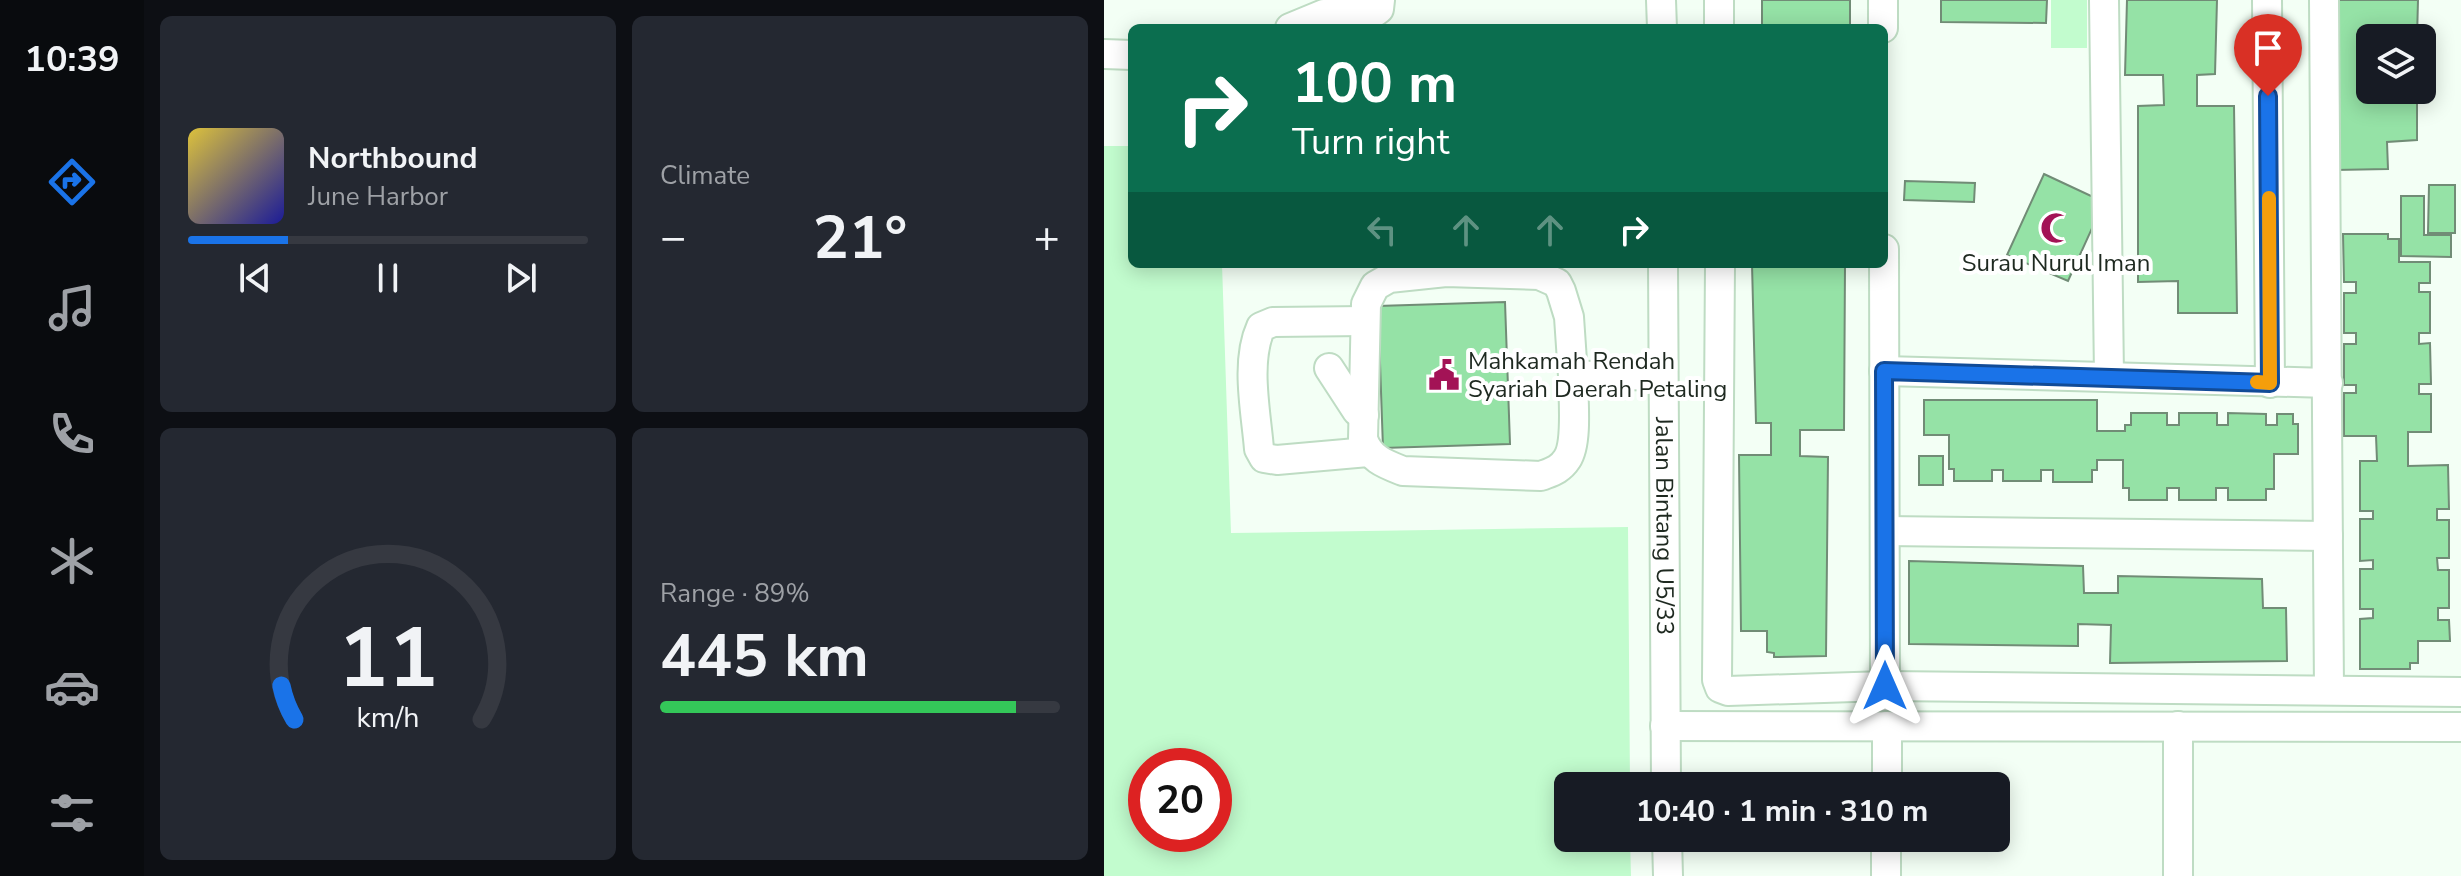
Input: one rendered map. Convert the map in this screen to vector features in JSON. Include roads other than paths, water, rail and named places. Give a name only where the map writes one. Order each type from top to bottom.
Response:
[{"type":"street","points":[[1296,24],[1324,7],[1375,12],[1379,9],[1380,0]]},
{"type":"street","points":[[1661,0],[1662,24]]},
{"type":"street","points":[[1719,0],[1719,24]]},
{"type":"street","points":[[1883,0],[1883,24]]},
{"type":"street","points":[[2104,0],[2109,376]]},
{"type":"street","points":[[2267,0],[2270,383]]},
{"type":"street","points":[[2324,0],[2329,690]]},
{"type":"street","points":[[1104,54],[1128,55]]},
{"type":"street","name":"Jalan Bintang U5/33","points":[[1663,268],[1666,772]]},
{"type":"street","points":[[1720,268],[1717,680],[1720,688],[1728,691],[1885,686],[2461,692]]},
{"type":"street","points":[[1884,268],[1885,686]]},
{"type":"street","points":[[1446,272],[1539,275],[1557,283],[1569,317],[1573,376],[1572,444],[1568,458],[1556,471],[1541,476],[1403,471],[1382,463],[1368,452],[1363,439],[1365,321],[1366,304],[1371,292],[1389,278],[1446,272]]},
{"type":"street","points":[[1365,321],[1273,322],[1261,327],[1255,352],[1254,382],[1259,449],[1264,458],[1277,460],[1368,452]]},
{"type":"street","points":[[1329,368],[1357,411],[1364,415]]},
{"type":"street","points":[[1884,371],[2328,383]]},
{"type":"street","points":[[1573,376],[1663,375]]},
{"type":"street","points":[[1885,531],[2328,536]]},
{"type":"street","points":[[1665,726],[2461,727]]},
{"type":"street","points":[[1887,726],[1887,772]]},
{"type":"street","points":[[2178,726],[2178,876]]},
{"type":"street","points":[[1667,852],[1668,876]]},
{"type":"street","points":[[1886,852],[1886,876]]},
{"type":"place","name":"Surau Nurul Iman","points":[[2056,228]]},
{"type":"place","name":"Mahkamah Rendah Syariah Daerah Petaling","points":[[1444,375]]}]
